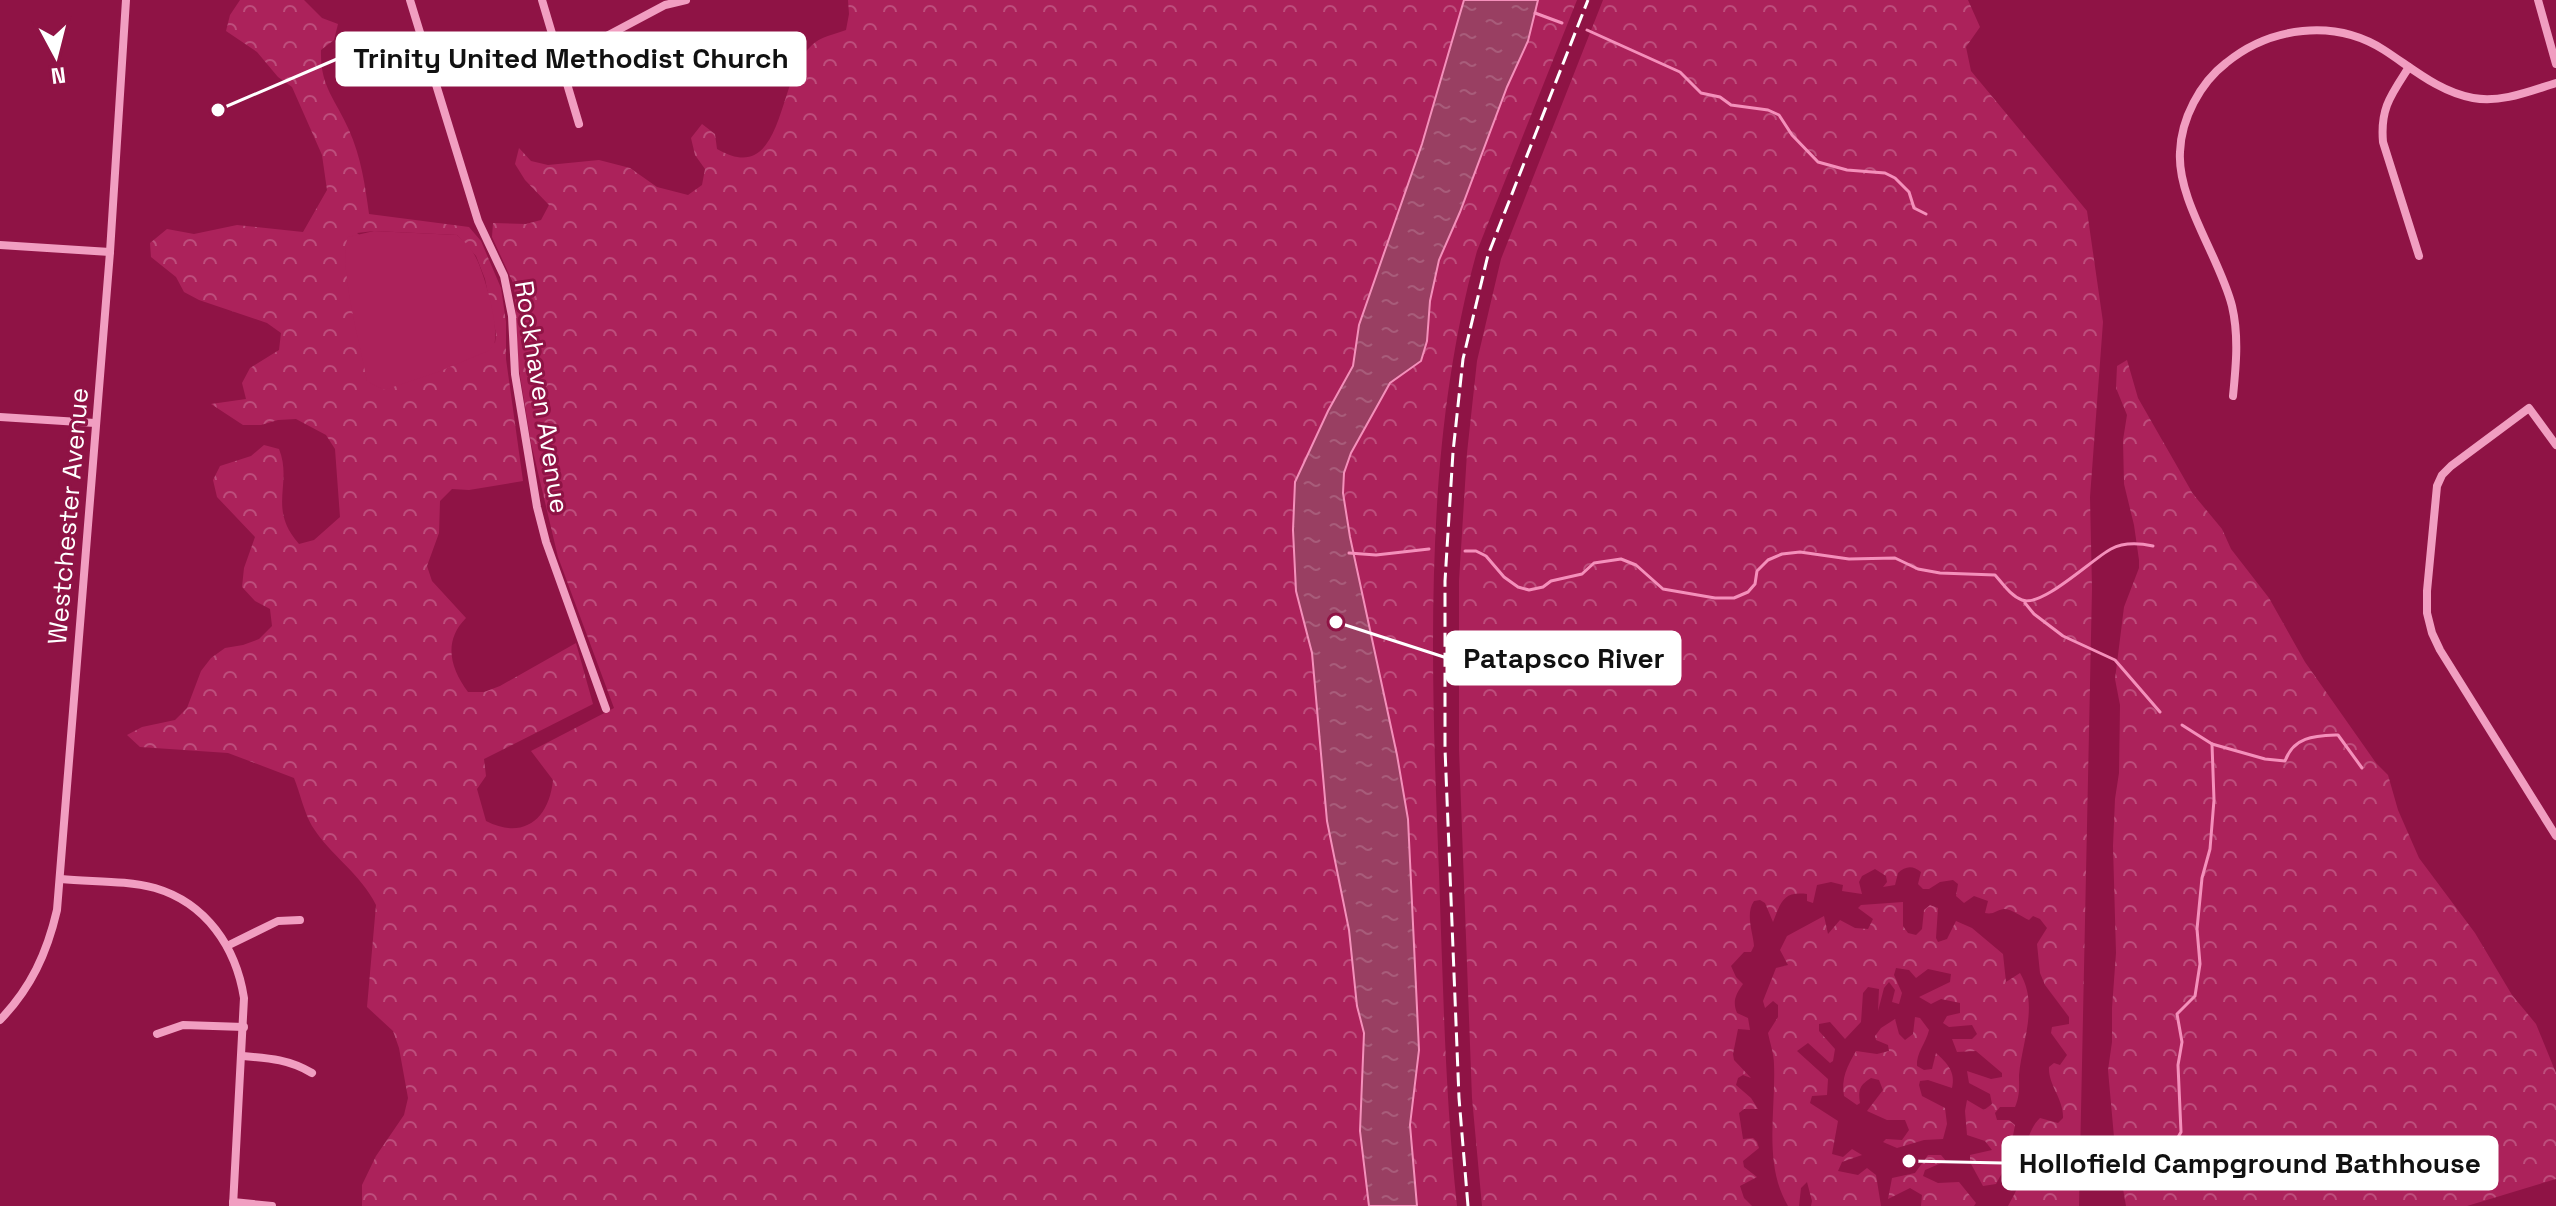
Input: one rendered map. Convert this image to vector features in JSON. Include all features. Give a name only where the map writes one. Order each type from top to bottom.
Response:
[{"type":"street","name":"Westchester Avenue","points":[[0,1020],[31,982],[43,959],[57,910],[61,879],[110,252],[126,0]]},
{"type":"street","name":"Rockhaven Avenue","points":[[410,0],[478,221],[504,276],[511,306],[515,374],[537,507],[546,542],[606,709]]},
{"type":"street","points":[[542,0],[579,124]]},
{"type":"street","points":[[559,55],[601,39],[665,5],[686,0]]},
{"type":"street","points":[[2538,0],[2556,64]]},
{"type":"street","points":[[2233,396],[2237,346],[2232,306],[2185,187],[2180,166],[2184,127],[2200,91],[2217,70],[2236,54],[2279,34],[2340,32],[2381,47],[2441,88],[2476,99],[2512,96],[2556,83]]},
{"type":"street","points":[[2409,67],[2385,104],[2382,128],[2383,142],[2419,256]]},
{"type":"street","points":[[0,245],[110,252]]},
{"type":"street","points":[[2556,445],[2529,408],[2442,475],[2435,498],[2427,591],[2427,613],[2440,650],[2556,836]]},
{"type":"street","points":[[0,417],[95,423]]},
{"type":"street","points":[[61,879],[132,884],[171,894],[204,916],[227,946],[241,977],[244,998],[233,1204],[272,1206]]},
{"type":"street","points":[[227,946],[270,924],[300,920]]},
{"type":"street","points":[[157,1034],[183,1025],[244,1027]]},
{"type":"street","points":[[242,1056],[283,1060],[312,1073]]},
{"type":"green space","points":[[240,0],[304,0],[322,18],[338,24],[334,40],[321,50],[321,63],[329,92],[357,150],[369,214],[469,227],[481,241],[501,288],[506,322],[506,359],[523,481],[469,490],[452,489],[440,501],[439,533],[427,566],[432,581],[466,618],[454,636],[452,655],[457,674],[468,692],[484,692],[500,686],[576,643],[593,704],[484,759],[486,776],[477,789],[486,821],[512,828],[532,823],[540,816],[550,794],[553,780],[531,751],[614,708],[558,557],[531,443],[518,363],[514,285],[492,237],[493,223],[526,224],[541,220],[549,205],[525,180],[515,164],[519,148],[531,161],[548,165],[599,160],[630,168],[657,187],[688,195],[702,185],[705,169],[695,155],[691,138],[702,124],[715,134],[717,149],[739,157],[756,154],[768,142],[777,124],[800,60],[815,42],[846,30],[848,0],[1464,0],[1422,144],[1359,325],[1353,366],[1328,411],[1295,483],[1296,591],[1312,653],[1327,822],[1349,930],[1357,1006],[1364,1033],[1360,1131],[1369,1206],[362,1206],[362,1185],[376,1156],[404,1115],[408,1098],[393,1031],[367,1007],[376,905],[312,826],[294,778],[228,753],[140,747],[127,735],[142,727],[175,720],[187,708],[201,671],[211,658],[225,648],[259,639],[272,626],[270,609],[255,601],[242,587],[244,568],[255,537],[217,497],[213,480],[220,466],[251,456],[264,445],[279,449],[284,474],[284,519],[299,544],[314,540],[340,517],[335,449],[326,435],[296,419],[243,425],[211,404],[246,399],[242,383],[250,368],[279,350],[281,333],[267,323],[184,292],[176,277],[151,257],[150,243],[167,229],[194,234],[237,225],[303,232],[327,190],[322,155],[292,87],[278,77],[257,52],[226,31],[230,15]],"holes":[[[357,233],[457,235],[476,256],[485,279],[495,343]]]},
{"type":"green space","points":[[1538,0],[1577,0],[1477,251],[1459,326],[1439,481],[1434,560],[1434,718],[1445,1040],[1457,1206],[1417,1206],[1410,1125],[1419,1050],[1408,819],[1350,537],[1343,493],[1344,473],[1351,453],[1390,383],[1421,361],[1439,260],[1528,41]]},
{"type":"green space","points":[[1603,0],[1968,0],[1980,27],[1966,47],[1971,71],[2087,211],[2103,322],[2090,497],[2092,588],[2079,1206],[2008,1206],[2020,1179],[2027,1141],[2034,1125],[2040,1118],[2058,1123],[2063,1118],[2049,1067],[2054,1063],[2060,1065],[2067,1055],[2051,1033],[2052,1027],[2069,1024],[2069,1017],[2045,985],[2040,973],[2037,944],[2047,928],[2040,919],[2033,916],[2029,920],[2007,909],[1985,913],[1988,901],[1974,896],[1964,903],[1956,896],[1958,884],[1953,880],[1923,889],[1918,884],[1921,872],[1909,867],[1898,873],[1895,885],[1883,887],[1887,882],[1886,876],[1875,869],[1862,876],[1859,882],[1862,894],[1842,891],[1843,885],[1831,882],[1817,885],[1813,903],[1807,901],[1807,894],[1788,896],[1773,922],[1765,903],[1754,901],[1751,906],[1754,946],[1751,952],[1744,952],[1731,966],[1743,984],[1736,998],[1737,1013],[1748,1018],[1750,1030],[1738,1029],[1733,1054],[1734,1060],[1751,1078],[1743,1075],[1736,1085],[1758,1109],[1744,1109],[1739,1113],[1743,1139],[1753,1138],[1759,1148],[1743,1161],[1744,1167],[1757,1177],[1740,1186],[1744,1198],[1752,1206],[1482,1206],[1472,1098],[1459,749],[1459,581],[1467,453],[1477,361],[1501,259]]},
{"type":"green space","points":[[374,231],[457,235],[466,244],[478,261],[492,308],[495,341],[490,350],[384,390],[367,381],[348,286],[345,249],[348,237]]},
{"type":"green space","points":[[2127,360],[2138,398],[2193,494],[2222,529],[2231,549],[2269,598],[2305,662],[2376,763],[2388,775],[2398,810],[2419,858],[2475,933],[2512,995],[2536,1024],[2556,1073],[2556,1179],[2467,1206],[2126,1206],[2114,1137],[2108,1070],[2116,953],[2113,846],[2120,705],[2115,679],[2124,607],[2139,568],[2134,525],[2124,484],[2123,440],[2127,415],[2116,388],[2117,366]]},
{"type":"green space","points":[[1903,902],[1903,926],[1908,933],[1916,935],[1922,929],[1924,910],[1930,905],[1938,908],[1938,942],[1947,939],[1956,921],[1972,928],[2003,954],[2006,982],[2020,973],[2026,985],[2029,1011],[2018,1099],[2015,1107],[2000,1107],[1995,1113],[1997,1120],[2009,1120],[2015,1125],[2008,1162],[1996,1184],[1983,1186],[1970,1162],[1970,1155],[1992,1150],[1985,1141],[1967,1135],[1965,1111],[1967,1100],[1984,1110],[1992,1104],[1990,1094],[1969,1083],[1967,1071],[1991,1079],[2002,1077],[2002,1073],[1976,1051],[1957,1052],[1952,1039],[1972,1039],[1977,1034],[1972,1025],[1949,1027],[1943,1023],[1947,1016],[1960,1013],[1960,1003],[1941,999],[1931,1004],[1919,997],[1950,982],[1951,974],[1928,969],[1916,978],[1909,970],[1896,968],[1894,975],[1902,993],[1899,1004],[1892,1002],[1895,990],[1889,982],[1884,988],[1878,1011],[1879,989],[1868,987],[1863,993],[1861,1022],[1845,1039],[1830,1022],[1819,1024],[1819,1031],[1835,1049],[1833,1061],[1830,1063],[1808,1043],[1797,1051],[1828,1079],[1827,1095],[1812,1096],[1810,1103],[1838,1121],[1832,1154],[1843,1157],[1852,1149],[1862,1155],[1842,1162],[1838,1171],[1858,1175],[1867,1168],[1876,1175],[1881,1206],[1811,1206],[1807,1182],[1801,1188],[1799,1206],[1788,1206],[1776,1173],[1772,1137],[1774,1064],[1768,1033],[1778,1017],[1778,1005],[1773,1001],[1765,1008],[1763,1001],[1776,968],[1788,965],[1780,950],[1787,936],[1824,916],[1828,934],[1840,920],[1855,928],[1868,929],[1873,919],[1858,908],[1861,905]]},
{"type":"green space","points":[[1915,1017],[1920,1018],[1929,1030],[1917,1066],[1924,1070],[1932,1069],[1936,1053],[1950,1068],[1953,1082],[1952,1088],[1928,1080],[1920,1081],[1919,1085],[1922,1096],[1945,1108],[1947,1124],[1943,1139],[1924,1140],[1897,1148],[1883,1142],[1886,1139],[1902,1140],[1909,1130],[1905,1120],[1887,1120],[1867,1111],[1883,1090],[1879,1080],[1871,1078],[1862,1085],[1860,1103],[1857,1105],[1844,1096],[1844,1078],[1856,1051],[1877,1054],[1889,1051],[1888,1045],[1876,1040],[1875,1036],[1881,1028],[1895,1019],[1899,1034],[1905,1040],[1913,1034]]},
{"type":"green space","points":[[1928,1155],[1941,1155],[1946,1161],[1925,1170],[1923,1176],[1938,1183],[1959,1182],[1976,1203],[1974,1206],[1921,1206],[1922,1195],[1910,1188],[1888,1199],[1892,1178],[1915,1173]]},
{"type":"water","points":[[1464,0],[1538,0],[1528,41],[1439,260],[1421,361],[1390,383],[1351,453],[1344,473],[1343,493],[1350,537],[1408,819],[1419,1050],[1410,1125],[1417,1206],[1369,1206],[1360,1131],[1364,1033],[1357,1006],[1349,930],[1327,821],[1312,653],[1296,591],[1293,530],[1295,482],[1353,366],[1359,325],[1422,144]]},
{"type":"waterway","points":[[1535,13],[1562,23]]},
{"type":"waterway","points":[[1587,30],[1680,72],[1701,93],[1720,97],[1731,105],[1768,110],[1779,115],[1792,135],[1818,162],[1847,170],[1885,173],[1909,192],[1914,208],[1926,214]]},
{"type":"waterway","points":[[1465,551],[1476,551],[1486,556],[1504,577],[1518,587],[1529,590],[1582,574],[1594,563],[1621,559],[1636,565],[1663,589],[1734,598],[1748,592],[1755,584],[1757,571],[1768,560],[1782,554],[1800,552],[1849,559],[1895,558],[1918,569],[1940,573],[1995,575],[2014,596],[2031,601],[2054,590],[2116,547],[2132,544],[2153,546]]},
{"type":"waterway","points":[[1349,553],[1376,555],[1429,549]]},
{"type":"waterway","points":[[2025,603],[2034,614],[2063,636],[2115,660],[2160,712]]},
{"type":"waterway","points":[[2182,725],[2212,744],[2265,759],[2285,761],[2294,747],[2306,739],[2338,735],[2362,768]]},
{"type":"waterway","points":[[2177,1139],[2181,1132],[2178,1065],[2182,1042],[2177,1014],[2195,996],[2200,964],[2197,929],[2202,878],[2210,849],[2214,800],[2212,744]]},
{"type":"railway","points":[[1468,1206],[1459,1098],[1445,749],[1445,581],[1453,452],[1463,359],[1488,255],[1588,0]]},
{"type":"place","name":"Trinity United Methodist Church","points":[[218,110]]},
{"type":"place","name":"Patapsco River","points":[[1336,622]]},
{"type":"place","name":"Hollofield Campground Bathhouse","points":[[1909,1161]]}]
